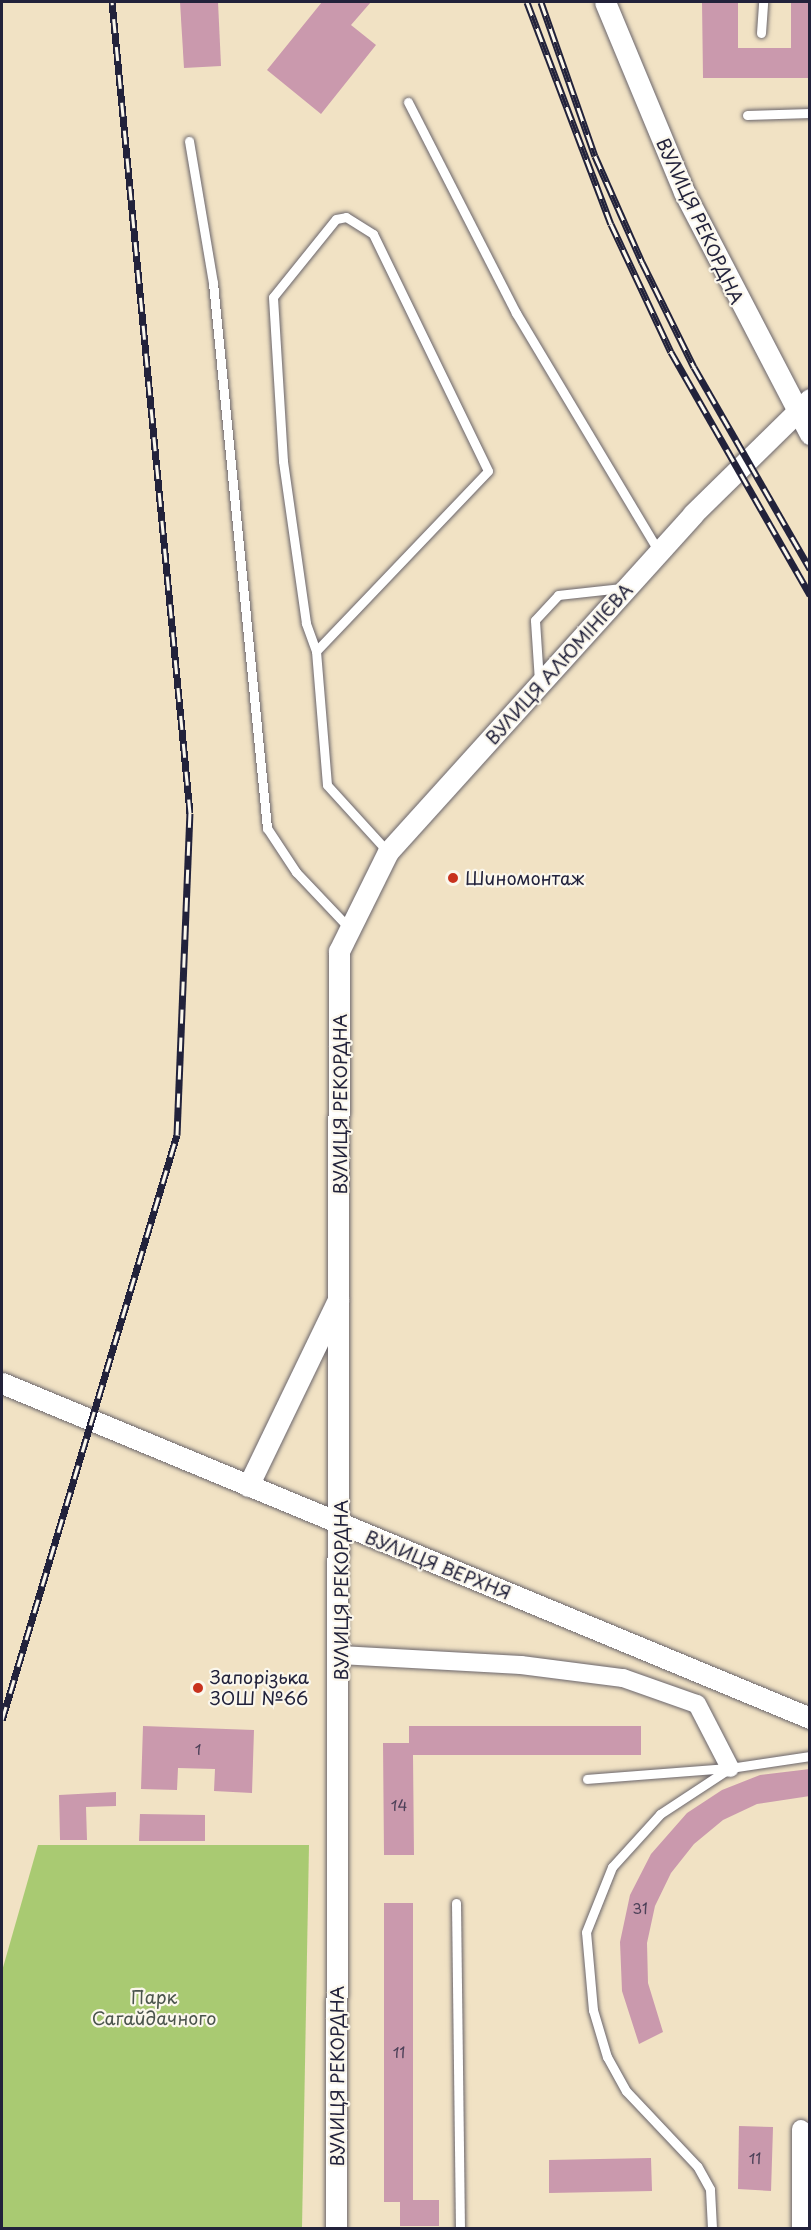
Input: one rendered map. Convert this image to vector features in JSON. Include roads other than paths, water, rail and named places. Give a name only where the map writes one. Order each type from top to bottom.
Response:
[{"type":"street","name":"ВУЛИЦЯ РЕКОРДНА","points":[[605,2],[684,192],[803,407],[810,434]]},
{"type":"street","name":"ВУЛИЦЯ АЛЮМІНІЄВА","points":[[339,951],[352,930],[388,852],[659,552],[803,407]]},
{"type":"street","name":"ВУЛИЦЯ РЕКОРДНА","points":[[336,2229],[341,1526],[339,951]]},
{"type":"street","points":[[248,1486],[340,1294]]},
{"type":"street","name":"ВУЛИЦЯ ВЕРХНЯ","points":[[2,1383],[341,1526],[810,1718]]},
{"type":"street","points":[[340,1655],[521,1665],[623,1678],[697,1704],[730,1768]]},
{"type":"street","points":[[801,2129],[801,2229]]},
{"type":"lane","points":[[761,33],[763,2]]},
{"type":"lane","points":[[408,102],[516,314],[659,552]]},
{"type":"lane","points":[[747,115],[810,113]]},
{"type":"lane","points":[[189,141],[213,283],[267,828],[296,872],[352,930]]},
{"type":"lane","points":[[316,651],[488,471],[373,234],[346,217],[336,219],[273,297],[283,461],[306,623],[316,651],[327,785],[388,852]]},
{"type":"lane","points":[[540,685],[535,620],[558,595],[627,588]]},
{"type":"lane","points":[[587,1779],[730,1768],[810,1756]]},
{"type":"lane","points":[[712,2229],[710,2189],[697,2166],[626,2091],[607,2057],[593,2010],[586,1932],[612,1867],[660,1814],[730,1768]]},
{"type":"lane","points":[[456,1903],[460,2229]]},
{"type":"railway","points":[[2,1720],[177,1135],[190,813],[112,2]]},
{"type":"railway","points":[[527,2],[611,224],[671,352],[810,595]]},
{"type":"railway","points":[[541,2],[595,156],[642,262],[694,367],[810,569]]},
{"type":"place","name":"Шиномонтаж","points":[[453,878]]},
{"type":"place","name":"Запорізька ЗОШ №66","points":[[198,1688]]},
{"type":"park label","name":"Парк Сагайдачного","points":[[154,2008]]}]
